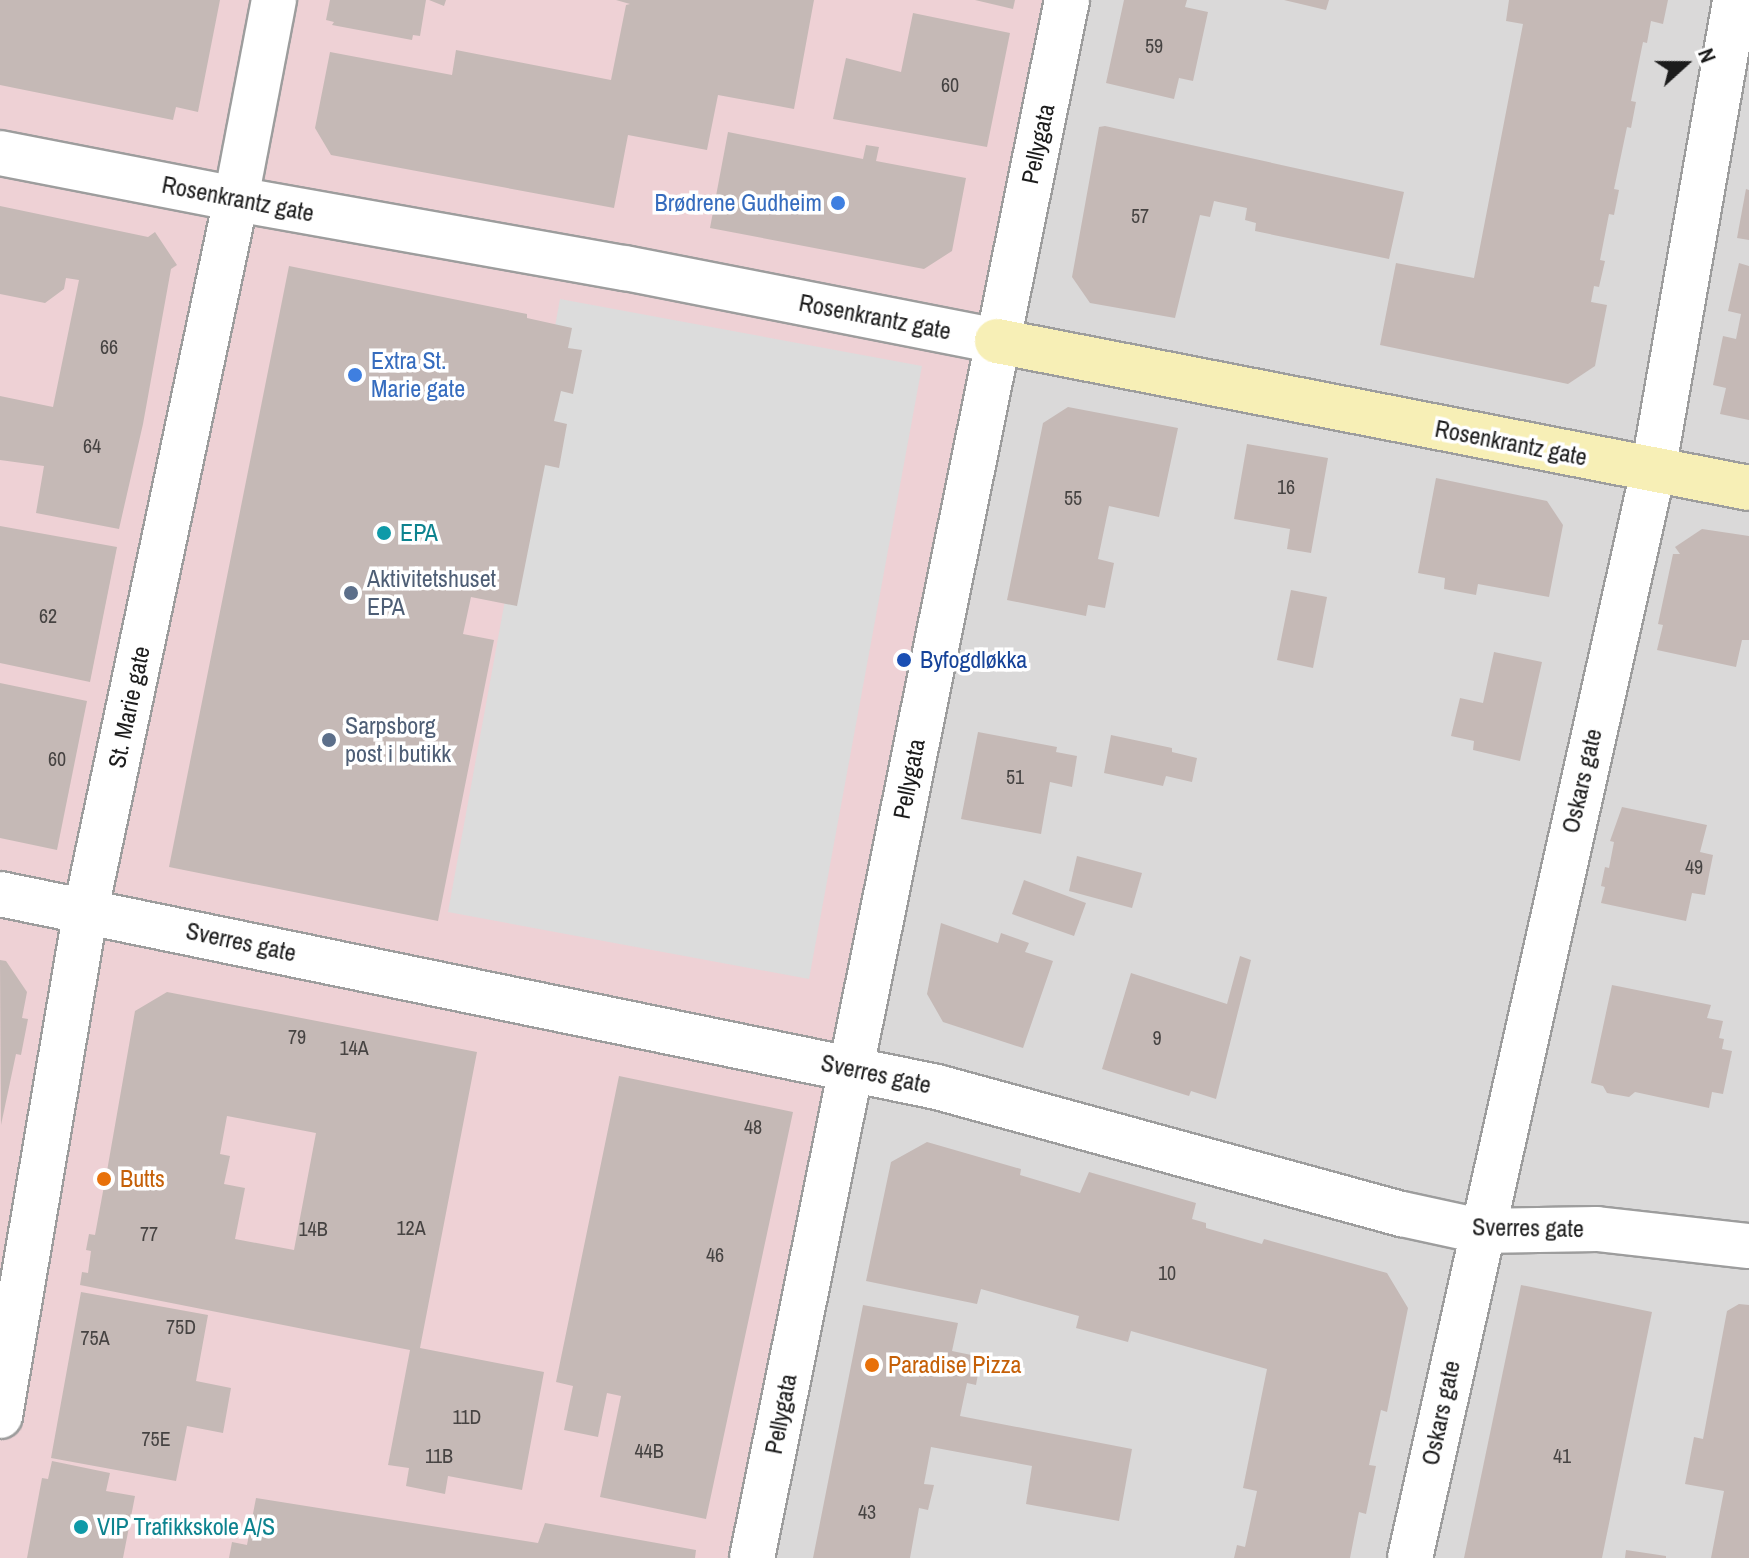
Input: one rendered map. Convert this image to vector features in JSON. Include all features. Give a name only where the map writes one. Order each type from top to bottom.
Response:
[{"type":"street","name":"St. Marie gate","points":[[0,1416],[86,909],[236,199],[274,0]]},
{"type":"street","name":"Pellygata","points":[[752,1558],[1067,0]]},
{"type":"street","name":"Oskars gate","points":[[1410,1558],[1480,1231],[1653,471],[1735,0]]},
{"type":"street","name":"Rosenkrantz gate","points":[[0,153],[236,199],[625,268],[1749,488]]},
{"type":"street","name":"Sverres gate","points":[[0,894],[86,909],[937,1087],[1402,1214],[1480,1231],[1597,1229],[1749,1246]]},
{"type":"shaded area","points":[[0,0],[1067,0],[752,1558],[0,1558]]},
{"type":"shaded area","points":[[1067,0],[1749,0],[1749,1558],[752,1558]]},
{"type":"shaded area","points":[[560,299],[922,366],[809,979],[448,912]]},
{"type":"building","points":[[0,0],[220,0],[198,112],[176,107],[173,120],[0,85]]},
{"type":"building","points":[[330,0],[426,0],[420,36],[413,35],[412,40],[332,25],[334,22],[326,20]]},
{"type":"building","points":[[429,0],[446,0],[444,6]]},
{"type":"building","points":[[616,0],[814,0],[794,109],[718,95],[707,150],[628,135],[614,208],[331,155],[315,128],[330,52],[452,75],[456,50],[611,80],[626,5],[630,4]]},
{"type":"building","points":[[975,0],[1015,0],[1013,9]]},
{"type":"building","points":[[1124,0],[1187,0],[1185,7],[1208,12],[1193,81],[1179,78],[1174,99],[1106,83]]},
{"type":"building","points":[[1284,0],[1329,0],[1326,10]]},
{"type":"building","points":[[1509,0],[1668,0],[1663,24],[1651,21],[1647,43],[1643,42],[1631,101],[1636,102],[1631,128],[1627,127],[1614,189],[1619,190],[1614,215],[1609,214],[1600,260],[1605,261],[1599,287],[1594,286],[1591,302],[1607,305],[1595,366],[1568,384],[1380,345],[1396,263],[1474,278],[1523,24],[1506,21]]},
{"type":"building","points":[[913,13],[1010,33],[987,147],[833,119],[846,58],[901,72]]},
{"type":"building","points":[[1099,127],[1404,192],[1389,259],[1255,231],[1256,223],[1245,220],[1247,208],[1214,201],[1210,217],[1200,215],[1175,318],[1090,303],[1072,277]]},
{"type":"building","name":"Brødrene Gudheim","points":[[728,132],[863,159],[866,145],[879,147],[876,161],[966,178],[952,251],[924,269],[710,228]]},
{"type":"building","points":[[1746,189],[1749,190],[1749,240],[1737,238]]},
{"type":"building","points":[[0,206],[148,237],[155,232],[177,265],[171,269],[143,424],[119,529],[36,513],[44,466],[0,460],[0,396],[53,407],[79,280],[66,278],[64,289],[45,303],[0,294]]},
{"type":"building","points":[[1739,263],[1749,266],[1749,420],[1720,414],[1726,388],[1713,385],[1723,336],[1736,339],[1741,314],[1728,311]]},
{"type":"building","name":"EPA","points":[[289,266],[527,314],[527,318],[572,328],[568,348],[582,350],[573,394],[561,391],[554,421],[567,424],[559,468],[545,465],[517,606],[471,597],[463,634],[494,640],[438,921],[169,867]]},
{"type":"building","points":[[1068,407],[1178,428],[1159,517],[1109,506],[1098,559],[1114,563],[1105,608],[1088,605],[1086,616],[1007,600],[1043,423]]},
{"type":"building","points":[[1247,444],[1328,458],[1311,553],[1287,549],[1290,529],[1234,519]]},
{"type":"building","points":[[1436,478],[1547,501],[1563,525],[1549,597],[1478,584],[1476,595],[1444,589],[1445,578],[1418,573]]},
{"type":"building","points":[[0,526],[117,547],[90,682],[0,663]]},
{"type":"building","points":[[1702,529],[1749,536],[1749,640],[1742,640],[1736,667],[1657,650],[1663,625],[1658,624],[1673,554],[1680,554],[1675,547]]},
{"type":"building","points":[[1291,590],[1327,597],[1313,668],[1277,660]]},
{"type":"building","points":[[1494,652],[1542,662],[1520,761],[1473,750],[1474,741],[1451,736],[1460,698],[1483,703]]},
{"type":"building","points":[[0,683],[87,701],[57,850],[0,838]]},
{"type":"building","points":[[978,732],[1057,747],[1056,752],[1077,756],[1072,787],[1050,782],[1041,834],[961,819]]},
{"type":"building","points":[[1111,735],[1172,748],[1172,752],[1197,758],[1192,782],[1166,776],[1163,786],[1104,773]]},
{"type":"building","points":[[1622,807],[1707,825],[1700,852],[1713,855],[1705,895],[1692,893],[1686,921],[1601,903],[1605,867],[1609,868],[1614,842],[1610,841]]},
{"type":"building","points":[[1077,856],[1142,873],[1132,908],[1069,891]]},
{"type":"building","points":[[1024,880],[1086,903],[1074,936],[1012,914]]},
{"type":"building","points":[[941,923],[998,943],[1001,933],[1029,943],[1025,952],[1053,961],[1023,1048],[943,1022],[927,994]]},
{"type":"building","points":[[1240,956],[1251,960],[1216,1099],[1191,1091],[1189,1096],[1102,1069],[1131,973],[1227,1004]]},
{"type":"building","points":[[0,960],[6,961],[27,992],[22,1018],[28,1019],[21,1055],[16,1054],[1,1125]]},
{"type":"building","points":[[1612,985],[1711,1005],[1707,1018],[1723,1021],[1719,1038],[1724,1039],[1722,1049],[1732,1051],[1723,1094],[1712,1092],[1709,1108],[1635,1092],[1629,1097],[1607,1093],[1603,1086],[1591,1083]]},
{"type":"building","points":[[167,992],[477,1052],[420,1348],[544,1372],[522,1490],[448,1476],[445,1494],[406,1486],[409,1468],[388,1465],[410,1350],[80,1285],[82,1272],[88,1273],[91,1251],[86,1250],[89,1234],[95,1235],[104,1186],[98,1185],[101,1169],[107,1171],[135,1011]],"holes":[[[227,1116],[316,1133],[294,1250],[235,1239],[245,1188],[224,1184],[230,1156],[220,1154]]]},
{"type":"building","points":[[619,1076],[793,1112],[706,1519],[600,1497],[621,1396],[607,1393],[598,1437],[564,1430],[573,1386],[556,1382]]},
{"type":"building","points":[[927,1142],[1021,1169],[1020,1175],[1080,1193],[1089,1172],[1196,1203],[1192,1219],[1206,1223],[1206,1228],[1262,1244],[1264,1239],[1387,1273],[1408,1308],[1387,1412],[1381,1410],[1369,1465],[1376,1466],[1366,1514],[1359,1512],[1350,1558],[1234,1558],[1237,1545],[1245,1547],[1257,1491],[1243,1488],[1267,1369],[1131,1331],[1128,1342],[1076,1328],[1079,1316],[981,1289],[977,1304],[866,1281],[891,1162]]},
{"type":"building","points":[[1521,1285],[1652,1312],[1602,1558],[1464,1558]]},
{"type":"building","points":[[81,1292],[208,1315],[196,1381],[231,1388],[223,1433],[187,1426],[176,1481],[51,1458]]},
{"type":"building","points":[[1739,1304],[1749,1305],[1749,1558],[1711,1558],[1724,1491],[1685,1484],[1694,1437],[1703,1439],[1727,1311]]},
{"type":"building","points":[[863,1305],[958,1323],[952,1351],[981,1357],[976,1385],[967,1383],[960,1416],[1132,1449],[1119,1521],[1026,1504],[1032,1466],[931,1447],[924,1484],[934,1485],[928,1510],[919,1508],[910,1558],[813,1558]]},
{"type":"building","name":"VIP Trafikkskole A/S","points":[[52,1461],[110,1473],[106,1491],[135,1496],[123,1558],[27,1558],[42,1478],[48,1479]]},
{"type":"building","points":[[256,1498],[538,1543],[545,1523],[696,1550],[695,1558],[229,1558],[232,1542],[247,1545]]},
{"type":"building","points":[[1626,1550],[1666,1556],[1666,1558],[1625,1558]]},
{"type":"place","name":"Brødrene Gudheim","points":[[838,203]]},
{"type":"place","name":"Extra St. Marie gate","points":[[355,375]]},
{"type":"place","name":"EPA","points":[[384,533]]},
{"type":"place","name":"Aktivitetshuset EPA","points":[[351,593]]},
{"type":"place","name":"Byfogdløkka","points":[[904,660]]},
{"type":"place","name":"Sarpsborg post i butikk","points":[[329,740]]},
{"type":"place","name":"Butts","points":[[104,1179]]},
{"type":"place","name":"Paradise Pizza","points":[[872,1365]]},
{"type":"place","name":"VIP Trafikkskole A/S","points":[[81,1527]]}]
